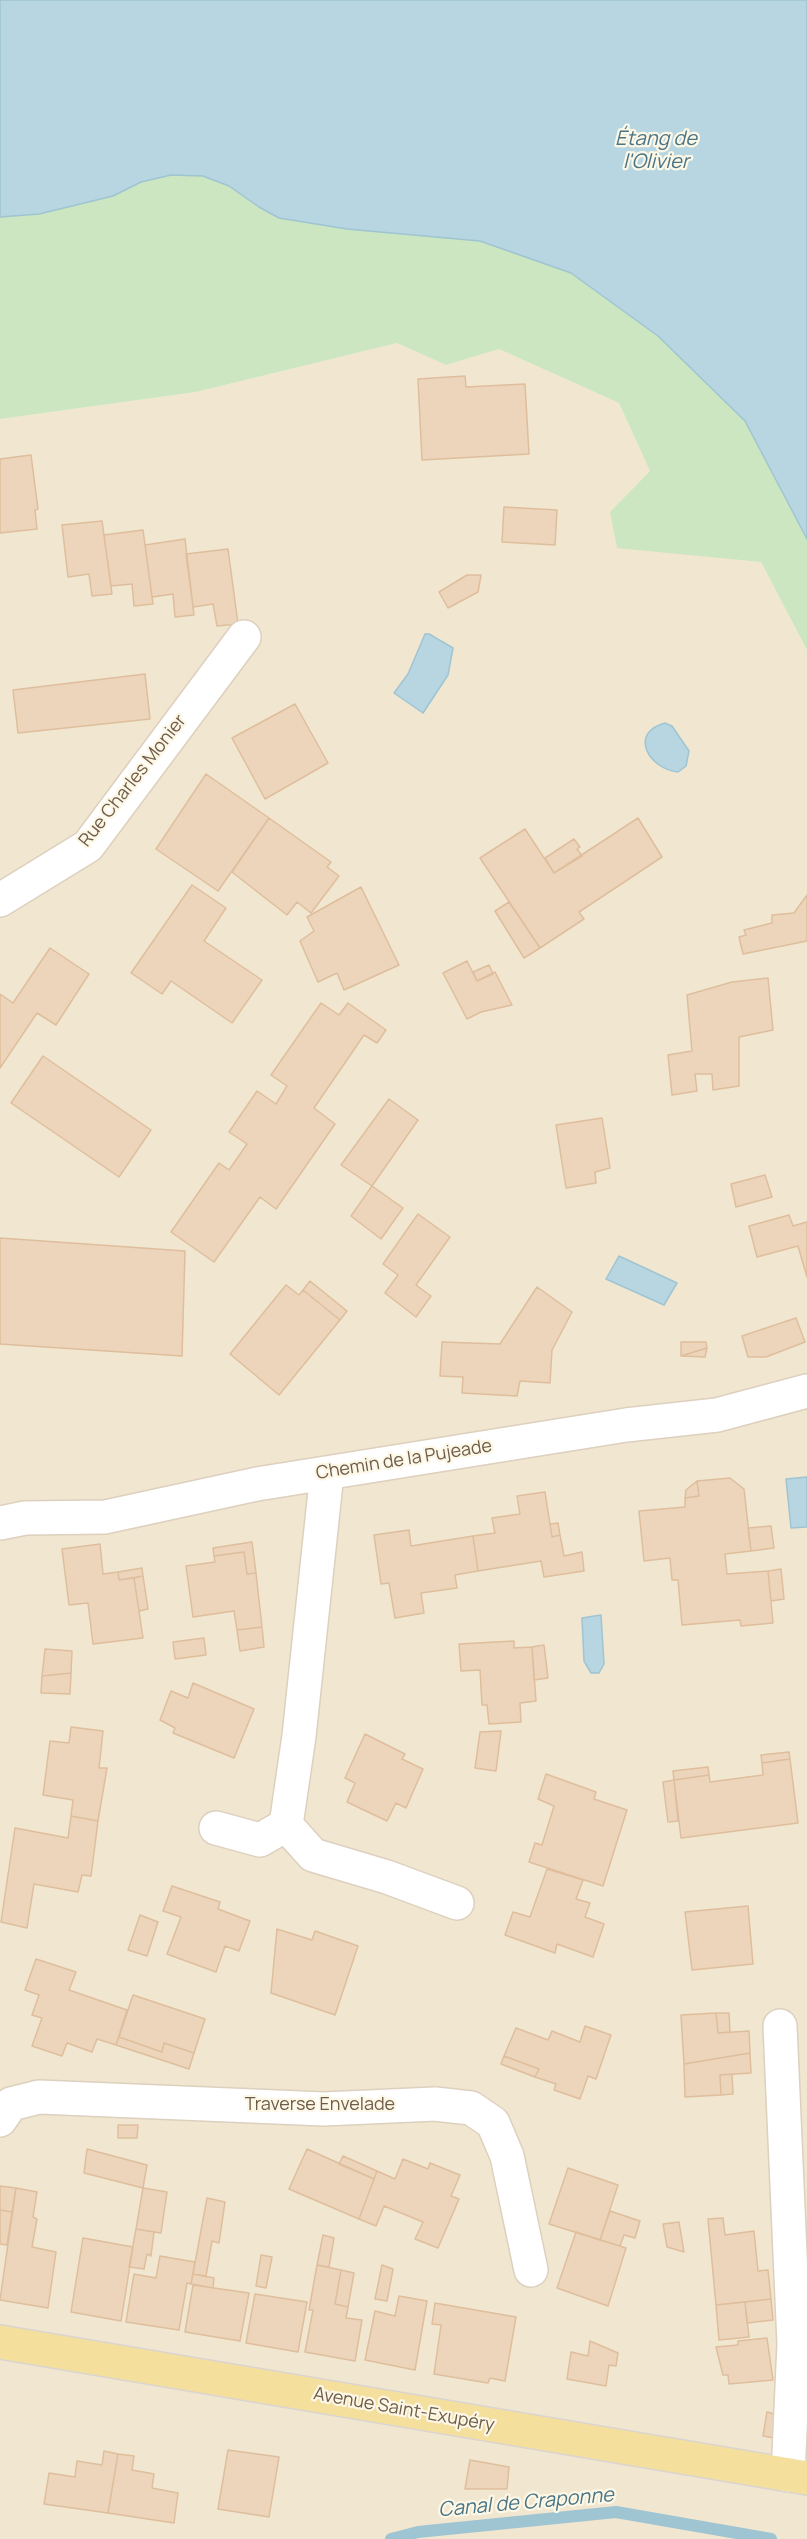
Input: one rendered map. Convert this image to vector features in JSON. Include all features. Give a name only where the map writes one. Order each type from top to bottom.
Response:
[{"type":"main road","name":"Avenue Saint-Exupéry","points":[[0,2342],[798,2476]]},
{"type":"street","name":"Rue Charles Monier","points":[[0,900],[88,846],[244,637]]},
{"type":"street","name":"Chemin de la Pujeade","points":[[0,1523],[25,1518],[105,1517],[257,1484],[626,1425],[717,1414],[807,1391]]},
{"type":"street","points":[[286,1825],[301,1725],[327,1473]]},
{"type":"street","points":[[216,1828],[260,1840],[286,1825]]},
{"type":"street","points":[[286,1825],[313,1855],[387,1877],[457,1903]]},
{"type":"street","points":[[780,2026],[798,2476]]},
{"type":"street","name":"Traverse Envelade","points":[[0,2120],[11,2104],[39,2097],[324,2109],[435,2104],[471,2108],[493,2123],[507,2157],[531,2270]]},
{"type":"shaded area","points":[[397,343],[446,365],[499,349],[619,403],[650,471],[610,512],[617,547],[761,562],[807,650],[807,2539],[0,2539],[0,419],[196,392]]},
{"type":"green space","points":[[171,175],[203,176],[229,186],[279,218],[347,229],[480,241],[571,273],[658,336],[745,421],[807,539],[807,650],[761,562],[617,548],[610,512],[650,471],[619,403],[499,349],[446,365],[397,343],[196,392],[0,419],[0,217],[39,214],[113,196],[141,182]]},
{"type":"water","name":"Étang de l'Olivier","points":[[0,0],[807,0],[807,539],[745,421],[658,336],[571,273],[480,241],[347,229],[279,218],[229,186],[203,176],[171,175],[141,182],[113,196],[39,214],[0,217]]},
{"type":"water","points":[[425,634],[453,648],[448,675],[423,713],[394,693],[408,674]]},
{"type":"water","points":[[665,723],[672,726],[689,751],[686,766],[678,772],[659,764],[651,758],[647,750],[645,742],[647,734]]},
{"type":"water","points":[[619,1256],[677,1283],[664,1305],[606,1279]]},
{"type":"water","points":[[807,1477],[807,1527],[791,1528],[786,1479]]},
{"type":"water","points":[[601,1615],[604,1664],[599,1673],[591,1673],[584,1661],[582,1618]]},
{"type":"building","points":[[465,376],[466,387],[525,384],[529,454],[422,460],[418,379]]},
{"type":"building","points":[[31,455],[38,509],[35,510],[37,529],[0,533],[0,459]]},
{"type":"building","points":[[504,507],[557,510],[555,545],[502,542]]},
{"type":"building","points":[[102,521],[112,594],[92,596],[89,574],[68,577],[62,525]]},
{"type":"building","points":[[143,530],[153,604],[134,606],[132,584],[111,586],[104,535]]},
{"type":"building","points":[[185,539],[194,615],[175,617],[173,594],[152,597],[145,545]]},
{"type":"building","points":[[228,549],[238,624],[217,626],[213,604],[193,607],[186,554]]},
{"type":"building","points":[[467,575],[481,575],[478,592],[448,608],[439,592]]},
{"type":"building","points":[[145,674],[150,719],[18,733],[13,690]]},
{"type":"building","points":[[295,704],[328,763],[265,799],[232,738]]},
{"type":"building","points":[[206,774],[269,818],[218,891],[156,849]]},
{"type":"building","points":[[269,818],[331,862],[327,867],[339,876],[311,913],[297,902],[287,915],[232,872]]},
{"type":"building","points":[[638,818],[662,857],[579,912],[584,919],[540,948],[480,858],[525,829],[554,873]]},
{"type":"building","points":[[574,839],[580,847],[577,849],[582,856],[554,873],[545,858]]},
{"type":"building","points":[[192,885],[226,908],[204,941],[262,980],[232,1023],[171,981],[162,994],[131,973]]},
{"type":"building","points":[[361,887],[399,965],[344,990],[337,973],[318,982],[300,941],[314,931],[307,917]]},
{"type":"building","points":[[807,895],[807,941],[743,954],[739,937],[746,935],[744,930],[772,923],[772,915],[794,913]]},
{"type":"building","points":[[509,902],[540,948],[524,958],[495,911]]},
{"type":"building","points":[[50,948],[89,974],[56,1025],[37,1013],[0,1068],[0,994],[13,1003]]},
{"type":"building","points":[[467,961],[477,981],[495,972],[512,1005],[481,1012],[467,1019],[443,973]]},
{"type":"building","points":[[489,965],[493,974],[477,981],[473,972]]},
{"type":"building","points":[[768,978],[773,1030],[739,1037],[739,1086],[713,1090],[712,1074],[695,1074],[697,1091],[672,1095],[668,1055],[692,1051],[687,995],[732,982]]},
{"type":"building","points":[[321,1003],[339,1015],[348,1003],[386,1030],[377,1043],[364,1035],[314,1108],[335,1124],[276,1209],[260,1197],[214,1262],[171,1232],[219,1163],[229,1170],[247,1144],[229,1132],[257,1091],[276,1104],[287,1086],[271,1075]]},
{"type":"building","points":[[43,1056],[151,1130],[119,1177],[11,1103]]},
{"type":"building","points":[[389,1099],[418,1120],[372,1186],[341,1165]]},
{"type":"building","points":[[602,1118],[610,1168],[595,1172],[596,1183],[566,1188],[556,1125]]},
{"type":"building","points":[[765,1175],[772,1197],[736,1207],[731,1184]]},
{"type":"building","points":[[372,1186],[403,1208],[381,1239],[351,1216]]},
{"type":"building","points":[[418,1214],[450,1237],[416,1285],[431,1296],[416,1317],[385,1293],[398,1275],[383,1264]]},
{"type":"building","points":[[789,1215],[793,1226],[807,1222],[807,1277],[798,1246],[757,1257],[749,1226]]},
{"type":"building","points":[[0,1238],[185,1251],[182,1356],[0,1344]]},
{"type":"building","points":[[310,1281],[347,1311],[340,1320],[303,1290]]},
{"type":"building","points":[[286,1285],[299,1295],[303,1290],[340,1320],[279,1395],[230,1354]]},
{"type":"building","points":[[537,1287],[572,1312],[552,1350],[550,1383],[520,1381],[517,1396],[462,1393],[463,1377],[440,1376],[442,1342],[500,1344]]},
{"type":"building","points":[[796,1318],[805,1342],[766,1357],[748,1357],[742,1336]]},
{"type":"building","points":[[681,1342],[706,1342],[707,1348],[681,1356]]},
{"type":"building","points":[[707,1348],[705,1357],[681,1356]]},
{"type":"building","points":[[730,1478],[744,1489],[751,1551],[725,1554],[727,1574],[768,1571],[773,1623],[741,1626],[740,1620],[682,1625],[678,1580],[672,1580],[670,1558],[644,1561],[639,1511],[685,1507],[685,1498],[699,1496],[697,1481]]},
{"type":"building","points":[[697,1481],[699,1496],[685,1498],[686,1490]]},
{"type":"building","points":[[545,1492],[552,1537],[560,1535],[564,1556],[582,1552],[584,1571],[544,1577],[541,1561],[478,1571],[473,1536],[495,1533],[492,1518],[520,1514],[517,1496]]},
{"type":"building","points":[[558,1523],[560,1535],[552,1537],[550,1524]]},
{"type":"building","points":[[771,1526],[774,1548],[751,1551],[748,1528]]},
{"type":"building","points":[[409,1530],[411,1546],[473,1536],[478,1571],[455,1575],[457,1588],[421,1593],[424,1613],[395,1618],[389,1583],[381,1584],[374,1535]]},
{"type":"building","points":[[252,1542],[256,1573],[247,1574],[244,1552],[214,1556],[213,1548]]},
{"type":"building","points":[[100,1544],[103,1574],[118,1572],[119,1580],[134,1578],[143,1638],[93,1644],[88,1603],[69,1605],[62,1549]]},
{"type":"building","points":[[244,1552],[247,1574],[256,1573],[262,1627],[237,1630],[234,1611],[193,1617],[186,1566],[215,1562],[214,1556]]},
{"type":"building","points":[[142,1568],[143,1576],[119,1580],[118,1572]]},
{"type":"building","points":[[781,1569],[784,1599],[771,1601],[768,1571]]},
{"type":"building","points":[[143,1576],[148,1609],[139,1611],[134,1578]]},
{"type":"building","points":[[262,1627],[264,1647],[240,1651],[237,1630]]},
{"type":"building","points":[[204,1638],[206,1655],[175,1659],[173,1642]]},
{"type":"building","points":[[514,1641],[514,1648],[532,1647],[536,1701],[520,1703],[521,1722],[489,1724],[487,1705],[482,1705],[480,1670],[461,1671],[459,1644]]},
{"type":"building","points":[[544,1645],[548,1678],[534,1680],[532,1647]]},
{"type":"building","points":[[45,1649],[72,1651],[71,1673],[42,1676]]},
{"type":"building","points":[[71,1673],[70,1694],[41,1693],[42,1676]]},
{"type":"building","points":[[193,1683],[254,1709],[234,1758],[173,1733],[175,1728],[160,1720],[171,1691],[188,1698]]},
{"type":"building","points":[[71,1727],[103,1731],[99,1768],[107,1768],[98,1821],[71,1816],[73,1800],[43,1795],[50,1741],[69,1743]]},
{"type":"building","points":[[501,1731],[496,1771],[475,1768],[480,1732]]},
{"type":"building","points":[[365,1734],[405,1754],[402,1759],[423,1769],[406,1808],[396,1803],[387,1821],[347,1802],[355,1783],[345,1778]]},
{"type":"building","points":[[789,1752],[790,1759],[762,1763],[761,1755]]},
{"type":"building","points":[[790,1759],[798,1823],[681,1838],[674,1780],[709,1775],[710,1782],[763,1775],[762,1763]]},
{"type":"building","points":[[708,1767],[709,1775],[674,1780],[673,1771]]},
{"type":"building","points":[[546,1774],[596,1792],[594,1799],[627,1810],[603,1886],[529,1862],[535,1843],[542,1845],[554,1806],[538,1799]]},
{"type":"building","points":[[674,1780],[678,1821],[668,1822],[663,1782]]},
{"type":"building","points":[[71,1816],[98,1821],[91,1876],[82,1875],[78,1892],[34,1884],[27,1928],[1,1922],[15,1828],[68,1838]]},
{"type":"building","points":[[547,1869],[583,1880],[576,1899],[590,1903],[585,1917],[604,1924],[593,1957],[557,1944],[555,1953],[505,1935],[513,1912],[530,1917]]},
{"type":"building","points":[[172,1886],[220,1902],[218,1909],[250,1921],[239,1951],[225,1946],[216,1972],[167,1954],[181,1917],[163,1911]]},
{"type":"building","points":[[748,1906],[753,1964],[692,1970],[685,1912]]},
{"type":"building","points":[[140,1915],[158,1922],[147,1956],[128,1950]]},
{"type":"building","points":[[277,1929],[312,1940],[315,1931],[358,1946],[335,2015],[271,1993]]},
{"type":"building","points":[[36,1959],[76,1972],[69,1990],[127,2010],[116,2045],[97,2039],[92,2052],[67,2043],[62,2056],[32,2046],[42,2018],[32,2015],[39,1995],[25,1990]]},
{"type":"building","points":[[133,1995],[205,2019],[194,2053],[164,2043],[162,2052],[119,2037]]},
{"type":"building","points":[[716,2013],[718,2033],[749,2031],[750,2053],[684,2064],[681,2015]]},
{"type":"building","points":[[716,2013],[729,2013],[730,2032],[718,2033]]},
{"type":"building","points":[[585,2026],[611,2035],[596,2079],[588,2076],[580,2099],[554,2090],[556,2084],[535,2077],[539,2069],[504,2056],[516,2028],[548,2040],[552,2031],[580,2042]]},
{"type":"building","points":[[119,2037],[162,2052],[164,2043],[194,2053],[189,2069],[116,2045]]},
{"type":"building","points":[[750,2053],[751,2073],[720,2075],[721,2095],[685,2097],[684,2064]]},
{"type":"building","points":[[504,2056],[539,2069],[535,2077],[501,2064]]},
{"type":"building","points":[[732,2074],[733,2094],[721,2095],[720,2075]]},
{"type":"building","points":[[118,2125],[138,2125],[137,2138],[118,2138]]},
{"type":"building","points":[[87,2149],[147,2165],[143,2188],[84,2173]]},
{"type":"building","points":[[307,2149],[374,2179],[359,2219],[289,2189]]},
{"type":"building","points":[[343,2156],[377,2171],[374,2179],[339,2164]]},
{"type":"building","points":[[403,2159],[428,2169],[430,2163],[460,2175],[451,2196],[459,2199],[438,2248],[415,2239],[423,2222],[384,2206],[376,2226],[359,2219],[377,2171],[395,2179]]},
{"type":"building","points":[[568,2168],[618,2185],[600,2240],[549,2224]]},
{"type":"building","points":[[0,2186],[16,2188],[12,2212],[0,2210]]},
{"type":"building","points":[[16,2188],[37,2192],[33,2217],[37,2219],[32,2247],[56,2252],[48,2308],[0,2300]]},
{"type":"building","points":[[143,2188],[167,2192],[161,2233],[136,2229]]},
{"type":"building","points":[[207,2198],[225,2202],[219,2243],[212,2241],[206,2276],[193,2274]]},
{"type":"building","points":[[0,2210],[12,2212],[7,2245],[0,2244]]},
{"type":"building","points":[[610,2211],[640,2221],[635,2238],[624,2235],[620,2246],[600,2240]]},
{"type":"building","points":[[723,2218],[725,2235],[754,2231],[758,2271],[768,2270],[771,2299],[716,2305],[708,2219]]},
{"type":"building","points":[[679,2222],[684,2252],[667,2247],[663,2224]]},
{"type":"building","points":[[136,2229],[154,2232],[151,2256],[147,2254],[144,2269],[129,2267]]},
{"type":"building","points":[[576,2232],[626,2248],[608,2306],[557,2288]]},
{"type":"building","points":[[323,2235],[334,2238],[329,2267],[317,2265]]},
{"type":"building","points":[[83,2238],[133,2247],[121,2321],[71,2312]]},
{"type":"building","points":[[261,2255],[272,2257],[266,2288],[256,2286]]},
{"type":"building","points":[[160,2256],[195,2262],[191,2284],[187,2283],[179,2330],[126,2322],[134,2274],[156,2278]]},
{"type":"building","points":[[317,2265],[341,2270],[335,2304],[348,2307],[346,2318],[362,2320],[355,2361],[305,2352],[313,2310],[309,2310]]},
{"type":"building","points":[[382,2265],[393,2269],[387,2301],[375,2299]]},
{"type":"building","points":[[341,2270],[354,2273],[348,2307],[335,2304]]},
{"type":"building","points":[[193,2274],[214,2278],[213,2288],[191,2284]]},
{"type":"building","points":[[193,2285],[249,2293],[240,2341],[185,2332]]},
{"type":"building","points":[[255,2294],[307,2302],[298,2352],[246,2343]]},
{"type":"building","points":[[399,2296],[427,2301],[415,2370],[365,2360],[375,2311],[395,2316]]},
{"type":"building","points":[[771,2299],[773,2320],[747,2323],[745,2302]]},
{"type":"building","points":[[745,2302],[749,2337],[719,2340],[716,2305]]},
{"type":"building","points":[[435,2303],[516,2317],[505,2381],[490,2378],[488,2383],[434,2374],[441,2325],[432,2324]]},
{"type":"building","points":[[767,2338],[773,2380],[729,2384],[728,2375],[723,2375],[716,2347],[738,2345],[738,2341]]},
{"type":"building","points":[[590,2341],[618,2353],[616,2366],[609,2365],[606,2386],[567,2379],[571,2352],[588,2356]]},
{"type":"building","points":[[767,2412],[777,2415],[774,2438],[763,2436]]},
{"type":"building","points":[[228,2450],[279,2457],[269,2517],[218,2509]]},
{"type":"building","points":[[104,2451],[118,2454],[108,2513],[44,2504],[49,2473],[75,2477],[77,2461],[102,2465]]},
{"type":"building","points":[[118,2454],[134,2456],[132,2470],[154,2474],[152,2488],[178,2493],[174,2523],[108,2513]]},
{"type":"building","points":[[470,2460],[509,2467],[507,2489],[465,2489]]},
{"type":"waterway","name":"Canal de Craponne","points":[[391,2539],[418,2532],[616,2512],[771,2539]]}]
